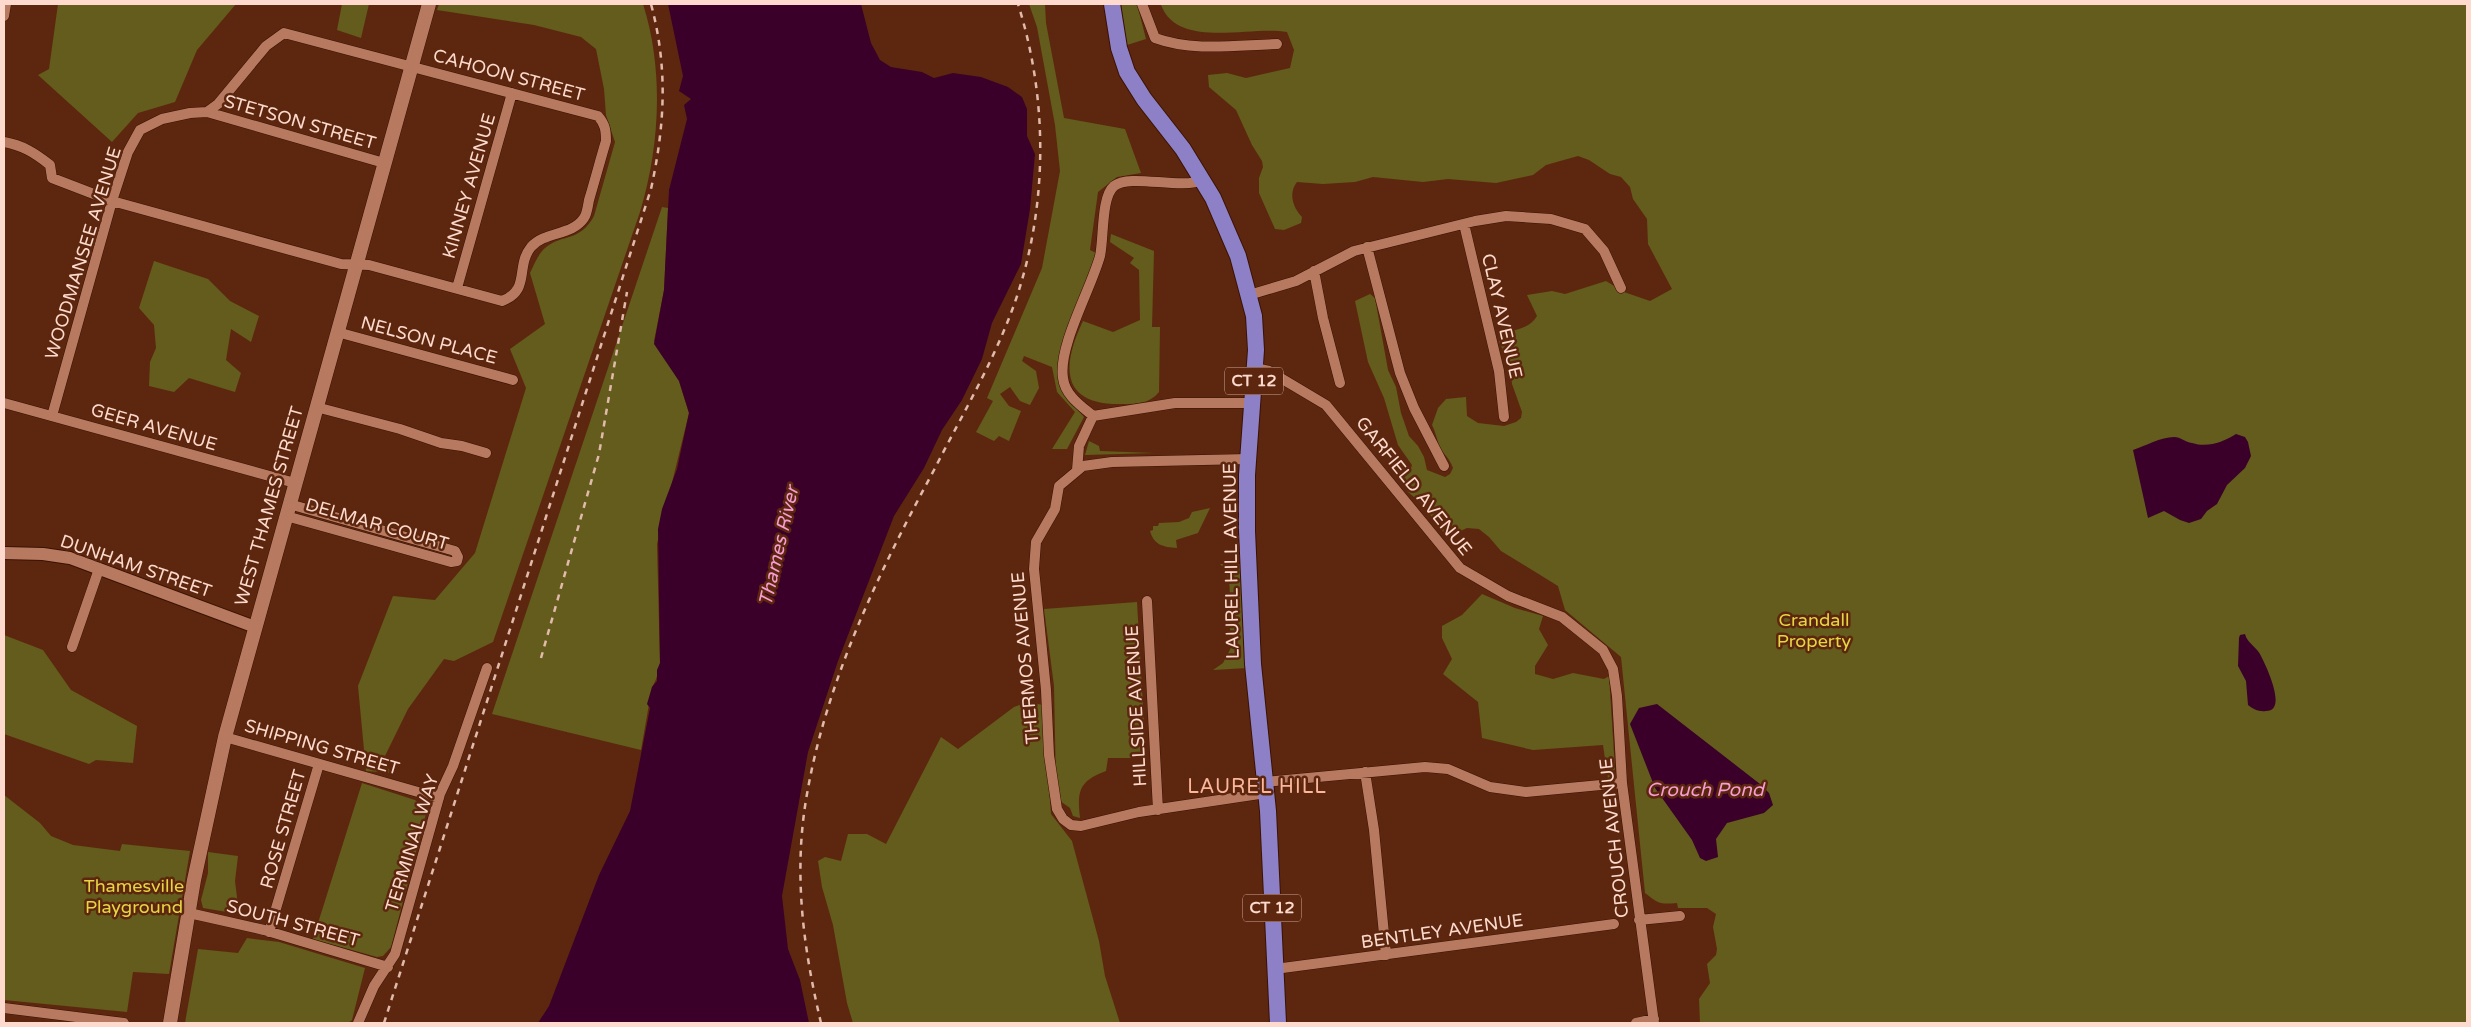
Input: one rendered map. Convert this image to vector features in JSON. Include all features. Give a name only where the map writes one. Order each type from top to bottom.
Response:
[{"type":"highway","name":"LAUREL HILL AVENUE","points":[[1112,4],[1119,48],[1128,75],[1144,100],[1180,144],[1203,180],[1232,239],[1249,295],[1255,330],[1255,368],[1248,459],[1247,514],[1252,648],[1266,787]]},
{"type":"highway","name":"CT 12","points":[[1266,787],[1278,1023]]},
{"type":"main road","name":"WEST THAMES STREET","points":[[170,1023],[205,823],[225,737],[429,4]]},
{"type":"street","points":[[4,16],[6,4]]},
{"type":"street","points":[[1142,4],[1155,38],[1166,43],[1207,46],[1277,44]]},
{"type":"street","name":"CAHOON STREET","points":[[207,112],[218,104],[266,46],[284,33],[411,65],[598,116],[604,122],[606,141],[584,219],[569,230],[548,235],[531,248],[526,255],[519,289],[512,297],[502,301],[493,300],[457,288]]},
{"type":"street","name":"KINNEY AVENUE","points":[[457,288],[512,93]]},
{"type":"street","name":"STETSON STREET","points":[[207,112],[384,163]]},
{"type":"street","name":"WOODMANSEE AVENUE","points":[[52,416],[112,201],[128,152],[140,130],[162,119],[190,113],[207,112]]},
{"type":"street","points":[[4,142],[17,144],[37,154],[50,165],[52,178],[112,201],[341,264],[369,265],[457,288]]},
{"type":"street","points":[[1092,416],[1066,390],[1063,368],[1071,334],[1097,266],[1103,240],[1109,193],[1116,185],[1125,182],[1187,184],[1203,180]]},
{"type":"street","points":[[1249,295],[1296,281],[1348,253],[1367,247],[1495,217],[1512,216],[1551,219],[1581,227],[1591,234],[1604,251],[1621,288]]},
{"type":"street","name":"CLAY AVENUE","points":[[1464,224],[1499,371],[1504,417]]},
{"type":"street","points":[[1367,247],[1400,374],[1414,408],[1444,466]]},
{"type":"street","points":[[1314,271],[1323,318],[1340,382]]},
{"type":"street","name":"NELSON PLACE","points":[[337,332],[513,380]]},
{"type":"street","name":"GARFIELD AVENUE","points":[[1255,368],[1269,371],[1326,405],[1460,568],[1508,596],[1562,617],[1603,650]]},
{"type":"street","name":"GEER AVENUE","points":[[4,403],[295,483]]},
{"type":"street","points":[[1092,416],[1175,404],[1253,403]]},
{"type":"street","points":[[316,407],[400,429],[441,444],[462,446],[486,454]]},
{"type":"street","points":[[1077,470],[1078,446],[1092,416]]},
{"type":"street","name":"THERMOS AVENUE","points":[[1248,459],[1093,463],[1077,470],[1059,486],[1056,505],[1038,538],[1034,558],[1046,690],[1049,755],[1057,808],[1065,821],[1076,826],[1266,787],[1366,772],[1416,768],[1442,768],[1459,772],[1490,787],[1526,792],[1622,783]]},
{"type":"street","points":[[287,510],[455,551],[458,554],[458,559]]},
{"type":"street","name":"DUNHAM STREET","points":[[4,553],[52,555],[99,569],[255,626]]},
{"type":"street","points":[[72,647],[99,569]]},
{"type":"street","name":"HILLSIDE AVENUE","points":[[1147,601],[1158,810]]},
{"type":"street","name":"CROUCH AVENUE","points":[[1603,650],[1613,669],[1617,696],[1622,783],[1654,1021]]},
{"type":"street","name":"TERMINAL WAY","points":[[358,1023],[374,986],[395,954],[439,798],[453,766],[487,668]]},
{"type":"street","name":"SHIPPING STREET","points":[[225,737],[439,798]]},
{"type":"street","name":"ROSE STREET","points":[[269,932],[319,764]]},
{"type":"street","points":[[1366,772],[1374,830],[1386,955]]},
{"type":"street","name":"SOUTH STREET","points":[[189,913],[269,932],[388,967]]},
{"type":"street","points":[[1639,920],[1680,916]]},
{"type":"street","name":"BENTLEY AVENUE","points":[[1275,969],[1614,924]]},
{"type":"street","points":[[4,1008],[124,1023]]},
{"type":"street","points":[[1636,1023],[1654,1021]]},
{"type":"green space","points":[[58,4],[236,4],[197,50],[175,102],[138,113],[112,142],[38,75],[49,69]]},
{"type":"green space","points":[[342,4],[369,4],[361,38],[337,30]]},
{"type":"green space","points":[[439,4],[643,4],[650,29],[657,81],[655,135],[647,187],[640,212],[493,642],[454,661],[444,659],[408,709],[384,758],[386,767],[393,773],[366,771],[358,686],[393,596],[435,600],[475,553],[526,388],[510,349],[545,324],[530,273],[538,256],[545,248],[558,240],[577,234],[588,225],[594,216],[615,142],[606,115],[604,89],[596,49],[581,37],[534,25],[437,10]]},
{"type":"green space","points":[[1029,4],[1045,4],[1046,23],[1064,118],[1125,129],[1141,173],[1117,177],[1098,192],[1090,250],[1096,253],[1094,267],[1060,364],[1076,408],[1084,417],[1067,449],[1052,449],[1075,412],[1057,392],[1052,367],[1024,356],[1022,361],[1036,371],[1039,388],[1030,405],[1020,401],[1010,387],[1000,394],[1009,406],[1021,411],[1009,441],[999,436],[994,441],[976,432],[993,401],[987,398],[1042,268],[1060,171],[1055,125],[1037,27]]},
{"type":"green space","points":[[1121,4],[1137,4],[1146,39],[1127,45]]},
{"type":"green space","name":"Crandall Property","points":[[2467,4],[2467,1023],[1700,1023],[1699,999],[1710,983],[1707,964],[1716,955],[1717,949],[1713,927],[1716,914],[1707,908],[1678,908],[1677,903],[1666,904],[1658,902],[1645,893],[1621,657],[1565,610],[1558,586],[1501,551],[1479,529],[1467,528],[1456,533],[1444,533],[1421,503],[1408,492],[1402,480],[1410,471],[1412,465],[1398,445],[1384,398],[1368,362],[1355,301],[1370,294],[1375,298],[1388,370],[1396,387],[1401,413],[1409,436],[1418,446],[1424,457],[1427,470],[1445,477],[1450,474],[1453,468],[1440,448],[1432,425],[1438,408],[1446,399],[1466,397],[1467,416],[1478,423],[1504,426],[1521,418],[1522,412],[1512,384],[1510,364],[1499,342],[1500,336],[1525,327],[1537,316],[1527,295],[1552,291],[1565,294],[1606,281],[1624,292],[1650,301],[1672,289],[1648,244],[1647,219],[1633,199],[1630,187],[1621,177],[1610,174],[1589,160],[1578,156],[1546,165],[1533,175],[1496,183],[1448,179],[1423,182],[1373,177],[1355,182],[1323,184],[1297,182],[1292,196],[1294,205],[1302,217],[1301,223],[1284,230],[1275,229],[1259,193],[1259,178],[1263,167],[1262,161],[1252,145],[1236,110],[1209,87],[1208,75],[1227,73],[1246,78],[1290,68],[1294,50],[1287,32],[1217,33],[1199,31],[1183,27],[1170,19],[1161,5]]},
{"type":"green space","points":[[662,207],[668,208],[664,290],[654,341],[679,381],[689,413],[657,544],[660,663],[652,687],[641,750],[492,714]]},
{"type":"green space","points":[[1111,234],[1154,251],[1152,327],[1160,327],[1159,392],[1152,399],[1139,403],[1103,403],[1088,399],[1078,391],[1072,381],[1070,369],[1071,354],[1083,321],[1113,332],[1140,320],[1139,270],[1130,263],[1134,258],[1110,242]]},
{"type":"green space","points":[[154,261],[208,279],[230,301],[259,316],[251,342],[231,329],[226,360],[241,373],[235,392],[189,378],[174,392],[149,386],[150,362],[156,348],[154,325],[139,308]]},
{"type":"green space","points":[[1089,441],[1099,446],[1100,451],[1154,453],[1085,455]]},
{"type":"green space","points":[[1210,508],[1198,533],[1176,540],[1177,548],[1160,544],[1152,536],[1150,531],[1153,530],[1153,526],[1158,526],[1159,523],[1179,522],[1189,518],[1192,512]]},
{"type":"green space","points":[[1220,564],[1244,564],[1248,668],[1213,670],[1223,663],[1235,640],[1229,622],[1229,581],[1226,572]]},
{"type":"green space","points":[[1482,594],[1515,608],[1543,616],[1539,629],[1548,645],[1535,666],[1535,674],[1553,679],[1573,673],[1604,679],[1609,676],[1615,769],[1608,779],[1603,745],[1533,750],[1482,738],[1478,702],[1443,674],[1452,659],[1442,638],[1442,626],[1462,615]]},
{"type":"green space","points":[[1137,602],[1146,758],[1108,758],[1106,771],[1090,779],[1082,788],[1079,801],[1080,818],[1073,816],[1070,808],[1060,801],[1056,784],[1054,686],[1044,609]]},
{"type":"green space","points":[[4,635],[43,650],[71,690],[137,726],[133,763],[96,760],[89,764],[4,734]]},
{"type":"green space","points":[[1028,702],[1043,705],[1051,814],[1072,841],[1099,941],[1105,976],[1120,1023],[853,1023],[847,1003],[833,925],[822,887],[818,861],[825,857],[841,861],[848,834],[867,834],[886,844],[941,737],[958,749],[1014,707]]},
{"type":"green space","points":[[362,783],[415,800],[427,810],[391,947],[383,956],[377,957],[313,939]]},
{"type":"green space","name":"Thamesville Playground","points":[[4,795],[40,823],[51,836],[73,845],[120,851],[122,844],[190,851],[169,974],[133,972],[127,1012],[4,1000]]},
{"type":"green space","points":[[208,852],[238,856],[235,881],[239,914],[203,908],[201,900],[208,873]]},
{"type":"green space","points":[[247,938],[279,942],[365,968],[352,1020],[348,1023],[185,1023],[198,949],[238,953]]},
{"type":"water","name":"Thames River","points":[[668,4],[861,4],[871,43],[880,60],[891,67],[922,72],[934,78],[953,73],[981,77],[1008,87],[1022,97],[1027,109],[1027,136],[1035,154],[1030,209],[1021,264],[992,323],[982,359],[962,400],[942,430],[924,468],[894,516],[838,661],[808,752],[782,896],[788,949],[800,980],[809,1023],[538,1023],[549,1006],[599,875],[630,811],[650,708],[647,704],[652,687],[657,681],[657,670],[660,663],[658,529],[662,509],[677,469],[689,413],[679,381],[654,344],[664,290],[669,190],[687,119],[684,105],[691,99],[679,91],[683,76]]},
{"type":"water","points":[[2236,434],[2245,437],[2251,456],[2245,468],[2227,485],[2217,504],[2207,511],[2201,519],[2189,523],[2164,511],[2148,518],[2133,450],[2169,437],[2176,437],[2204,445],[2221,442]]},
{"type":"water","points":[[2245,634],[2264,661],[2274,687],[2275,704],[2272,709],[2266,711],[2254,709],[2248,705],[2246,681],[2238,666],[2239,638],[2240,635]]},
{"type":"water","name":"Crouch Pond","points":[[1657,704],[1769,793],[1773,805],[1764,813],[1727,823],[1716,839],[1718,857],[1706,861],[1700,858],[1692,840],[1655,788],[1630,724],[1639,708]]},
{"type":"railway","points":[[384,1023],[651,189],[662,119],[663,96],[660,50],[651,4]]},
{"type":"railway","points":[[821,1023],[805,938],[801,881],[803,823],[816,751],[841,668],[857,627],[894,547],[969,404],[1002,336],[1019,290],[1035,219],[1039,183],[1039,110],[1028,39],[1018,4]]},
{"type":"railway","points":[[541,658],[599,454],[627,292]]},
{"type":"district","name":"LAUREL HILL","points":[[1257,787]]}]
